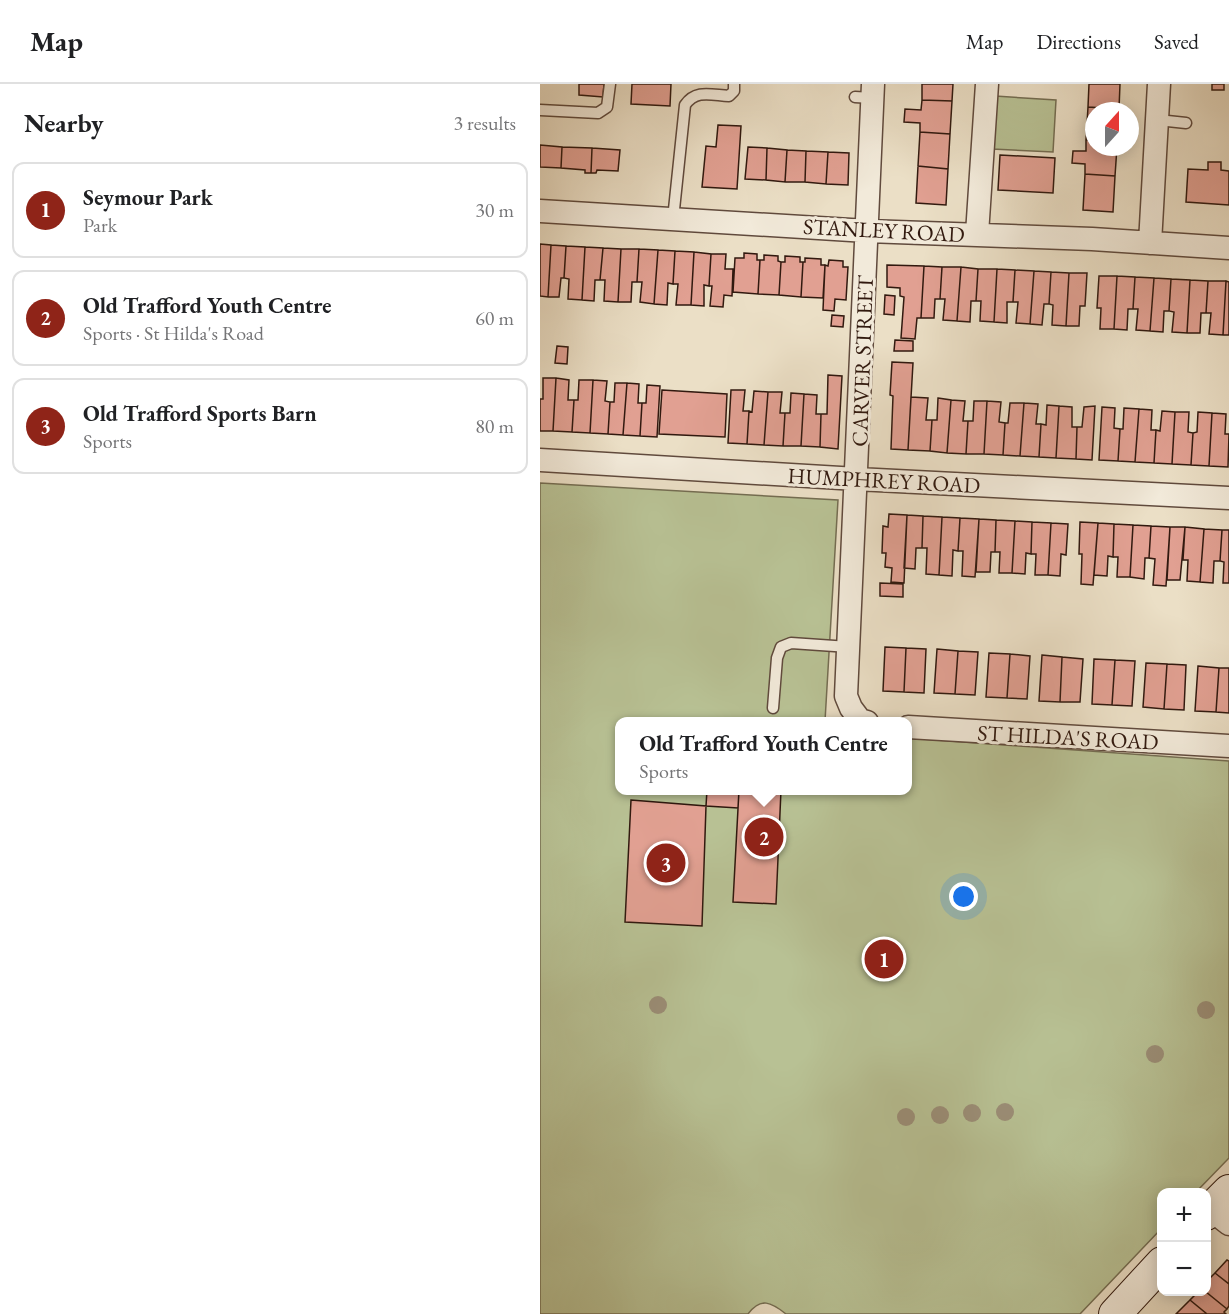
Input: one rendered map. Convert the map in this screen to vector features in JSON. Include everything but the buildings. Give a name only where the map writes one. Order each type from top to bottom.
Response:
[{"type":"main road","points":[[1115,1314],[1157,1267]]},
{"type":"street","points":[[977,234],[987,84]]},
{"type":"street","points":[[1150,243],[1160,84]]},
{"type":"street","name":"CARVER STREET","points":[[858,717],[846,696],[867,231],[867,93]]},
{"type":"street","name":"STANLEY ROAD","points":[[540,211],[867,231],[977,234],[1229,248]]},
{"type":"street","name":"HUMPHREY ROAD","points":[[540,460],[1229,498]]},
{"type":"street","name":"ST HILDA'S ROAD","points":[[912,727],[1229,746]]},
{"type":"lane","points":[[540,110],[598,113],[607,107],[610,84]]},
{"type":"lane","points":[[673,219],[684,105],[696,94],[729,96],[734,91],[734,84]]},
{"type":"lane","points":[[1158,120],[1186,123]]},
{"type":"lane","points":[[773,708],[777,658],[781,647],[791,643],[849,647]]},
{"type":"green space","points":[[995,96],[1056,100],[1053,152],[992,149]]},
{"type":"green space","points":[[540,483],[838,500],[825,717],[615,717],[615,795],[912,795],[912,738],[1229,761],[1229,1158],[1200,1188],[1157,1188],[1157,1233],[1080,1314],[786,1314],[771,1304],[762,1303],[748,1314],[540,1314]]},
{"type":"place","name":"Old Trafford Youth Centre","points":[[764,837]]},
{"type":"place","name":"Old Trafford Sports Barn","points":[[666,863]]},
{"type":"place","name":"Seymour Park","points":[[884,959]]}]
